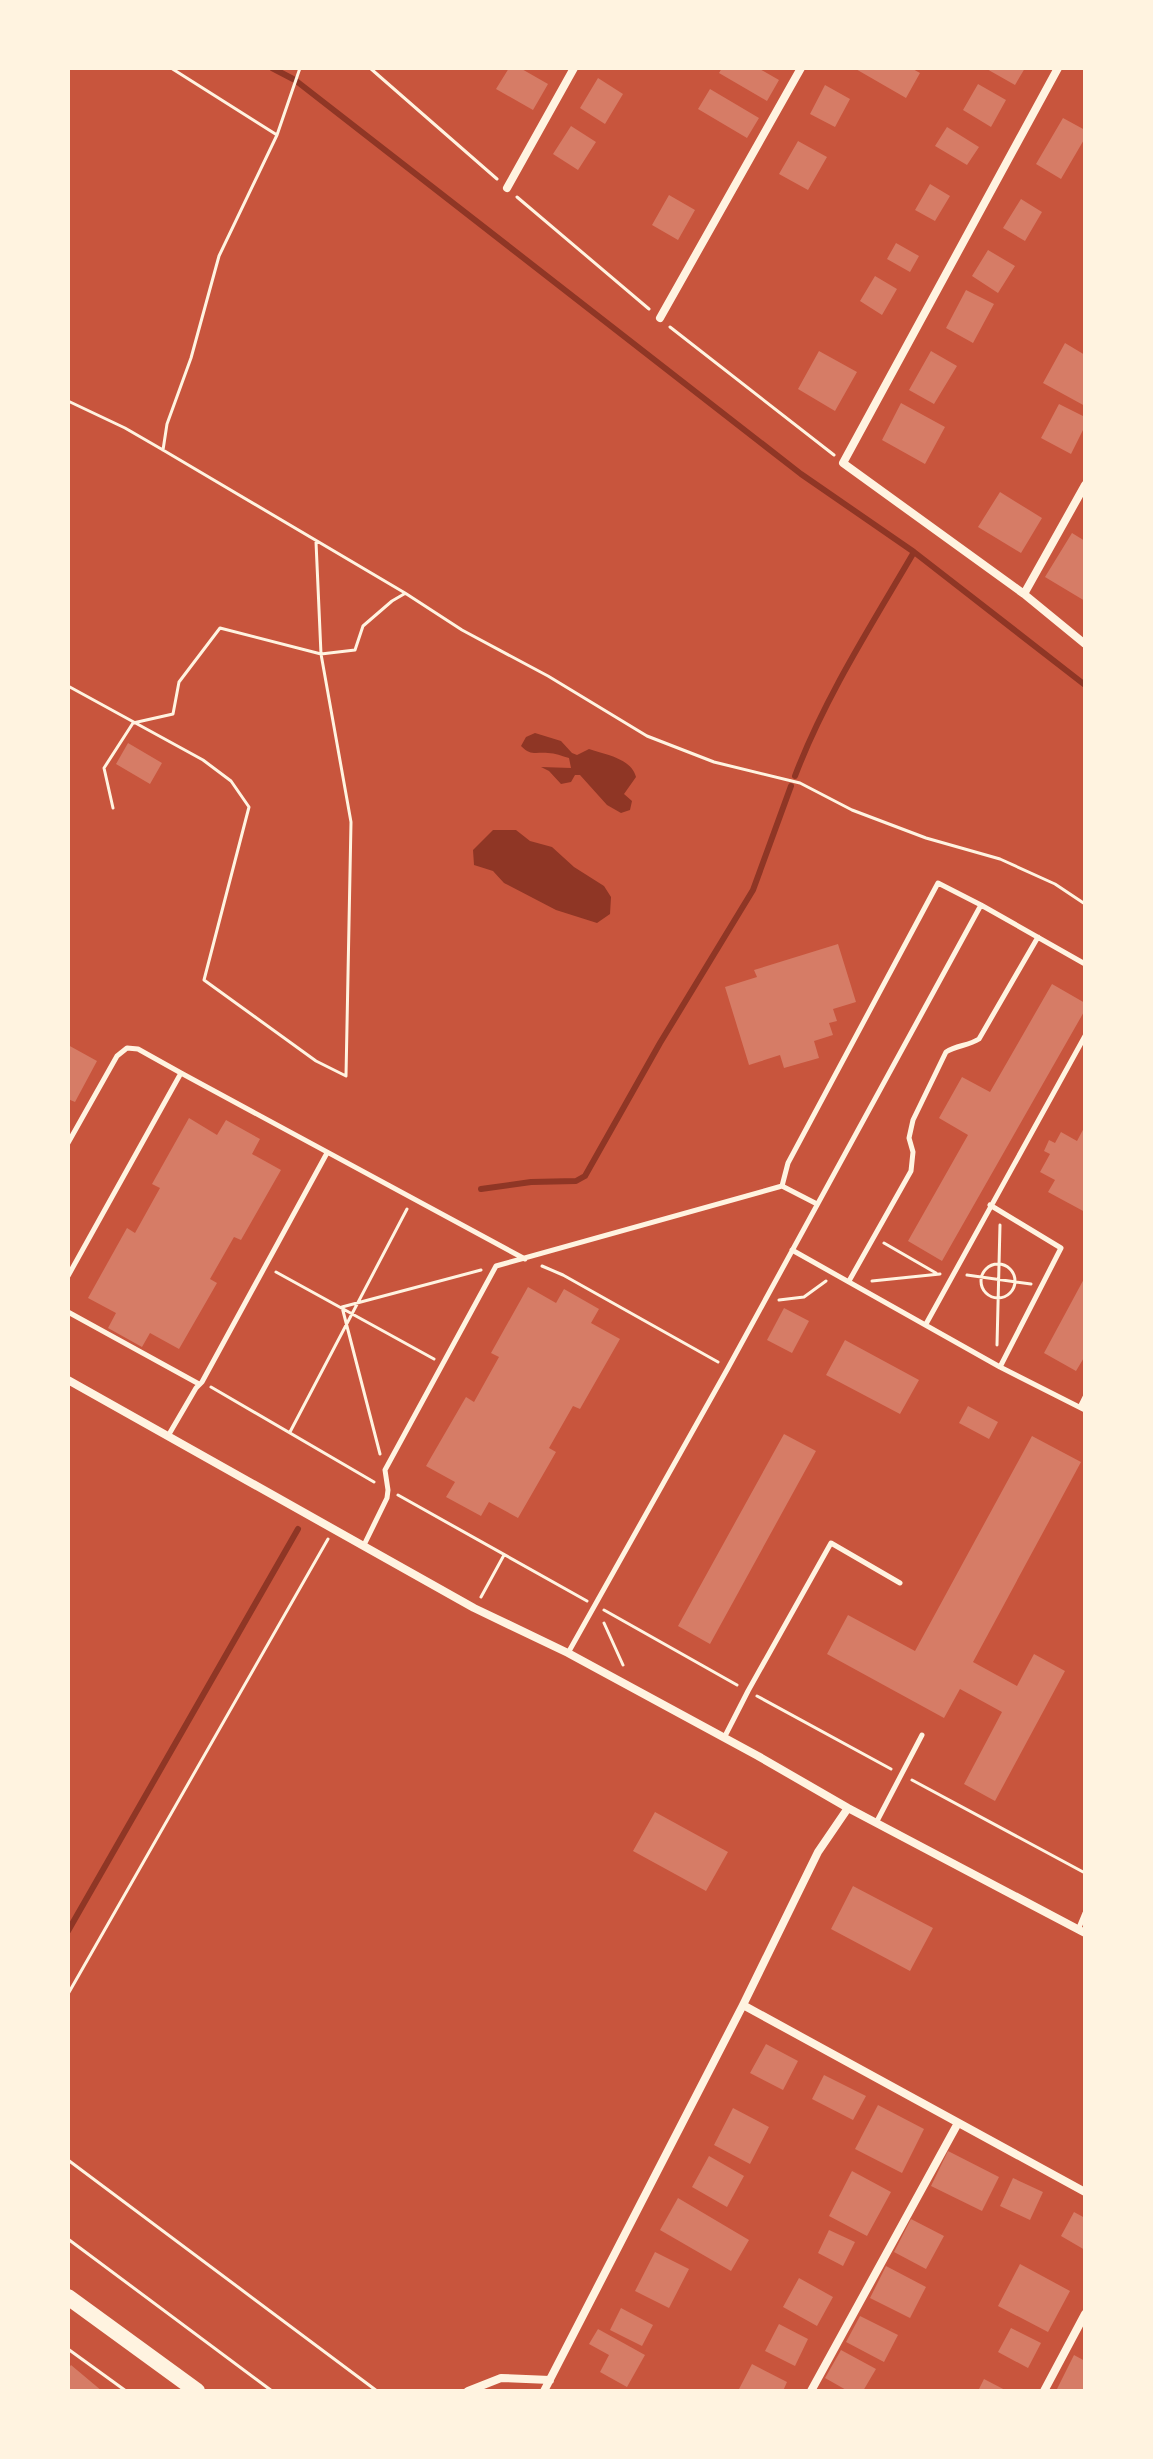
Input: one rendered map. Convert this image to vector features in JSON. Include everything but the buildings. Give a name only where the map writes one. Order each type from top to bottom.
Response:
[{"type":"main road","points":[[68,2297],[197,2391]]},
{"type":"street","points":[[507,188],[574,68]]},
{"type":"street","points":[[660,318],[801,68]]},
{"type":"street","points":[[1058,68],[843,463],[1024,594],[1085,644]]},
{"type":"street","points":[[1024,594],[1085,485]]},
{"type":"street","points":[[68,1380],[474,1608],[568,1653],[848,1808],[1081,1931]]},
{"type":"street","points":[[544,2391],[743,2005],[818,1852],[848,1808]]},
{"type":"street","points":[[743,2005],[1085,2192]]},
{"type":"street","points":[[811,2391],[958,2123]]},
{"type":"street","points":[[1044,2391],[1085,2314]]},
{"type":"street","points":[[468,2391],[501,2378],[550,2380]]},
{"type":"lane","points":[[782,1186],[794,1152],[938,883],[1085,964]]},
{"type":"lane","points":[[568,1653],[981,905]]},
{"type":"lane","points":[[849,1281],[911,1171],[913,1152],[909,1138],[913,1120],[946,1052],[979,1039],[1038,937]]},
{"type":"lane","points":[[926,1324],[1085,1036]]},
{"type":"lane","points":[[68,1143],[117,1056],[127,1048],[138,1049],[525,1259]]},
{"type":"lane","points":[[1078,1048],[1085,1052]]},
{"type":"lane","points":[[68,1276],[181,1073]]},
{"type":"lane","points":[[168,1436],[201,1383],[327,1153]]},
{"type":"lane","points":[[364,1545],[387,1498],[385,1470],[496,1266],[782,1186],[817,1204]]},
{"type":"lane","points":[[989,1207],[1061,1248],[1000,1367]]},
{"type":"lane","points":[[792,1250],[1000,1367],[1082,1409],[1085,1397]]},
{"type":"lane","points":[[68,1312],[201,1383]]},
{"type":"lane","points":[[724,1738],[831,1543],[900,1583]]},
{"type":"lane","points":[[876,1823],[922,1735]]},
{"type":"lane","points":[[1081,1931],[1085,1913]]},
{"type":"path","points":[[171,68],[277,135]]},
{"type":"path","points":[[163,450],[167,424],[191,358],[219,256],[277,135],[300,68]]},
{"type":"path","points":[[370,68],[660,318],[843,463]]},
{"type":"path","points":[[68,401],[125,428],[405,593],[462,630],[548,676],[647,736],[714,762],[800,783],[852,810],[926,838],[1000,859],[1055,884],[1085,904]]},
{"type":"path","points":[[68,686],[203,760],[231,781],[249,807],[204,980],[316,1061],[346,1076],[351,822],[321,654],[316,541]]},
{"type":"path","points":[[113,808],[104,768],[133,723],[173,714],[179,682],[220,628],[321,654],[355,650],[363,626],[405,593]]},
{"type":"path","points":[[290,1432],[412,1198]]},
{"type":"path","points":[[989,1207],[1000,1226],[997,1348],[1006,1355]]},
{"type":"path","points":[[874,1237],[938,1274]]},
{"type":"path","points":[[525,1259],[563,1275],[728,1368]]},
{"type":"path","points":[[999,1263],[1011,1269],[1015,1282],[1011,1292],[998,1298],[984,1291],[981,1277],[988,1267],[999,1263]]},
{"type":"path","points":[[342,1307],[496,1266]]},
{"type":"path","points":[[266,1267],[443,1363]]},
{"type":"path","points":[[778,1300],[804,1297],[835,1273]]},
{"type":"path","points":[[849,1281],[944,1273],[939,1282]]},
{"type":"path","points":[[953,1273],[1015,1282]]},
{"type":"path","points":[[873,1281],[885,1289]]},
{"type":"path","points":[[342,1307],[385,1470]]},
{"type":"path","points":[[201,1383],[748,1691],[1085,1873]]},
{"type":"path","points":[[68,1994],[334,1529]]},
{"type":"path","points":[[474,1608],[504,1555]]},
{"type":"path","points":[[604,1623],[623,1665]]},
{"type":"path","points":[[68,2160],[377,2391]]},
{"type":"path","points":[[68,2239],[272,2391]]},
{"type":"path","points":[[68,2349],[126,2391]]},
{"type":"shaded area","points":[[535,733],[561,741],[577,755],[589,749],[629,765],[636,777],[624,794],[632,801],[630,810],[621,813],[607,805],[580,775],[575,775],[571,782],[561,784],[541,767],[571,768],[569,758],[524,749],[521,746],[526,737]]},
{"type":"shaded area","points":[[493,830],[516,830],[530,841],[552,847],[574,867],[604,886],[611,897],[610,914],[597,923],[556,910],[504,883],[493,871],[474,865],[473,850]]},
{"type":"waterway","points":[[272,68],[295,80],[801,474],[914,552],[1085,685]]},
{"type":"waterway","points":[[795,776],[835,689],[914,552]]},
{"type":"waterway","points":[[481,1189],[531,1182],[576,1181],[585,1176],[660,1043],[753,890],[791,786]]},
{"type":"waterway","points":[[68,1931],[298,1529]]}]
